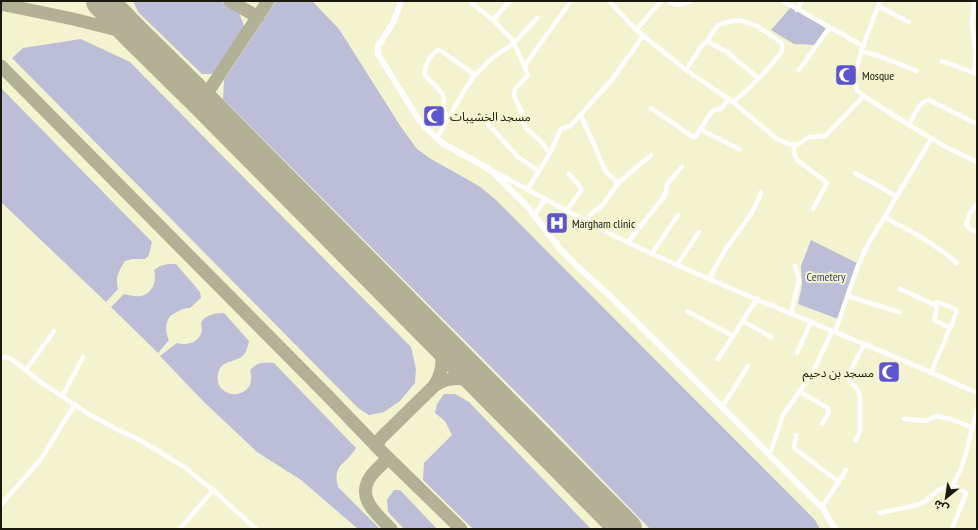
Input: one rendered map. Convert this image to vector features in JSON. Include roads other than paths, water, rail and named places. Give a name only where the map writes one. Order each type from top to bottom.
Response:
[{"type":"main road","points":[[401,1],[394,23],[378,46],[378,54],[419,120],[437,138],[453,150],[489,169],[526,205],[561,250],[611,297],[770,454],[822,508],[835,529]]},
{"type":"street","points":[[493,20],[510,1]]},
{"type":"street","points":[[525,65],[571,1]]},
{"type":"street","points":[[609,1],[643,36],[686,70],[731,101],[777,139],[783,142],[797,145],[809,137],[825,136],[864,96]]},
{"type":"street","points":[[636,30],[661,1]]},
{"type":"street","points":[[669,1],[680,5],[691,1]]},
{"type":"street","points":[[782,1],[830,28],[862,49],[917,71]]},
{"type":"street","points":[[797,10],[802,1]]},
{"type":"street","points":[[880,1],[862,49],[854,79],[857,90],[931,139],[977,162]]},
{"type":"street","points":[[942,61],[975,74],[976,55],[972,24],[974,1]]},
{"type":"street","points":[[472,3],[504,30],[514,43],[525,65],[528,75],[516,89],[514,96],[523,116],[524,126],[550,153]]},
{"type":"street","points":[[878,6],[909,22]]},
{"type":"street","points":[[437,138],[447,119],[475,75],[492,59],[514,43],[537,18]]},
{"type":"street","points":[[651,108],[691,137],[695,137],[712,111],[722,108],[759,79],[782,51],[782,43],[756,26],[740,20],[727,22],[718,25],[686,70]]},
{"type":"street","points":[[799,70],[830,28]]},
{"type":"street","points":[[527,190],[550,153],[562,128],[570,126],[612,82],[643,36]]},
{"type":"street","points":[[706,42],[709,42],[725,51],[759,79]]},
{"type":"street","points":[[447,119],[443,107],[444,98],[442,93],[424,74],[425,68],[432,54],[438,50],[443,52],[475,75]]},
{"type":"street","points":[[909,125],[921,103],[926,100],[929,100],[975,123]]},
{"type":"street","points":[[581,115],[606,172],[618,183]]},
{"type":"street","points":[[487,123],[518,157],[539,172]]},
{"type":"street","points":[[700,129],[739,148]]},
{"type":"street","points":[[770,454],[783,415],[813,372],[833,332],[859,264],[896,196],[931,139]]},
{"type":"street","points":[[794,145],[794,154],[798,161],[804,164],[827,183],[813,209]]},
{"type":"street","points":[[587,222],[594,210],[600,207],[607,200],[618,183],[651,155]]},
{"type":"street","points":[[628,242],[664,198],[667,192],[666,187],[682,167]]},
{"type":"street","points":[[489,169],[587,222],[677,265],[977,393]]},
{"type":"street","points":[[855,172],[896,196]]},
{"type":"street","points":[[566,211],[581,191],[581,188],[569,174]]},
{"type":"street","points":[[709,278],[727,248],[753,211],[761,192]]},
{"type":"street","points":[[534,216],[545,199]]},
{"type":"street","points":[[976,232],[968,228],[966,225],[970,213],[977,204]]},
{"type":"street","points":[[652,253],[678,215]]},
{"type":"street","points":[[884,217],[940,248],[957,263]]},
{"type":"street","points":[[677,265],[699,232]]},
{"type":"street","points":[[791,313],[799,283],[795,266]]},
{"type":"street","points":[[900,289],[935,305],[937,310],[934,320],[950,328]]},
{"type":"street","points":[[848,296],[899,312]]},
{"type":"street","points":[[718,359],[757,299]]},
{"type":"street","points":[[931,373],[957,314],[956,309],[938,301],[935,305]]},
{"type":"street","points":[[687,310],[733,336]]},
{"type":"street","points":[[743,321],[772,337]]},
{"type":"street","points":[[797,353],[811,322]]},
{"type":"street","points":[[26,370],[54,331]]},
{"type":"street","points":[[855,441],[860,432],[860,397],[858,390],[848,379],[848,375],[864,345]]},
{"type":"street","points":[[62,395],[83,357]]},
{"type":"street","points":[[1,358],[10,358],[42,383],[87,412],[116,429],[136,438],[184,467],[213,490],[256,529]]},
{"type":"street","points":[[722,407],[748,366]]},
{"type":"street","points":[[800,392],[828,408],[829,412],[822,424]]},
{"type":"street","points":[[1,505],[41,459],[75,404]]},
{"type":"street","points":[[878,513],[917,505],[924,502],[940,489],[952,485],[959,474],[977,411]]},
{"type":"street","points":[[904,419],[926,421],[937,416],[972,427]]},
{"type":"street","points":[[796,434],[797,439],[794,446],[795,449],[839,482]]},
{"type":"street","points":[[822,508],[846,470]]},
{"type":"street","points":[[952,485],[965,492],[966,495],[952,529]]},
{"type":"street","points":[[180,529],[213,490]]},
{"type":"place","name":"Mosque","points":[[846,75]]},
{"type":"place","name":"مسجد الخشيبات","points":[[434,116]]},
{"type":"place","name":"Margham clinic","points":[[557,223]]},
{"type":"place","name":"مسجد بن دحيم","points":[[889,372]]},
{"type":"park label","name":"Cemetery","points":[[826,276]]}]
